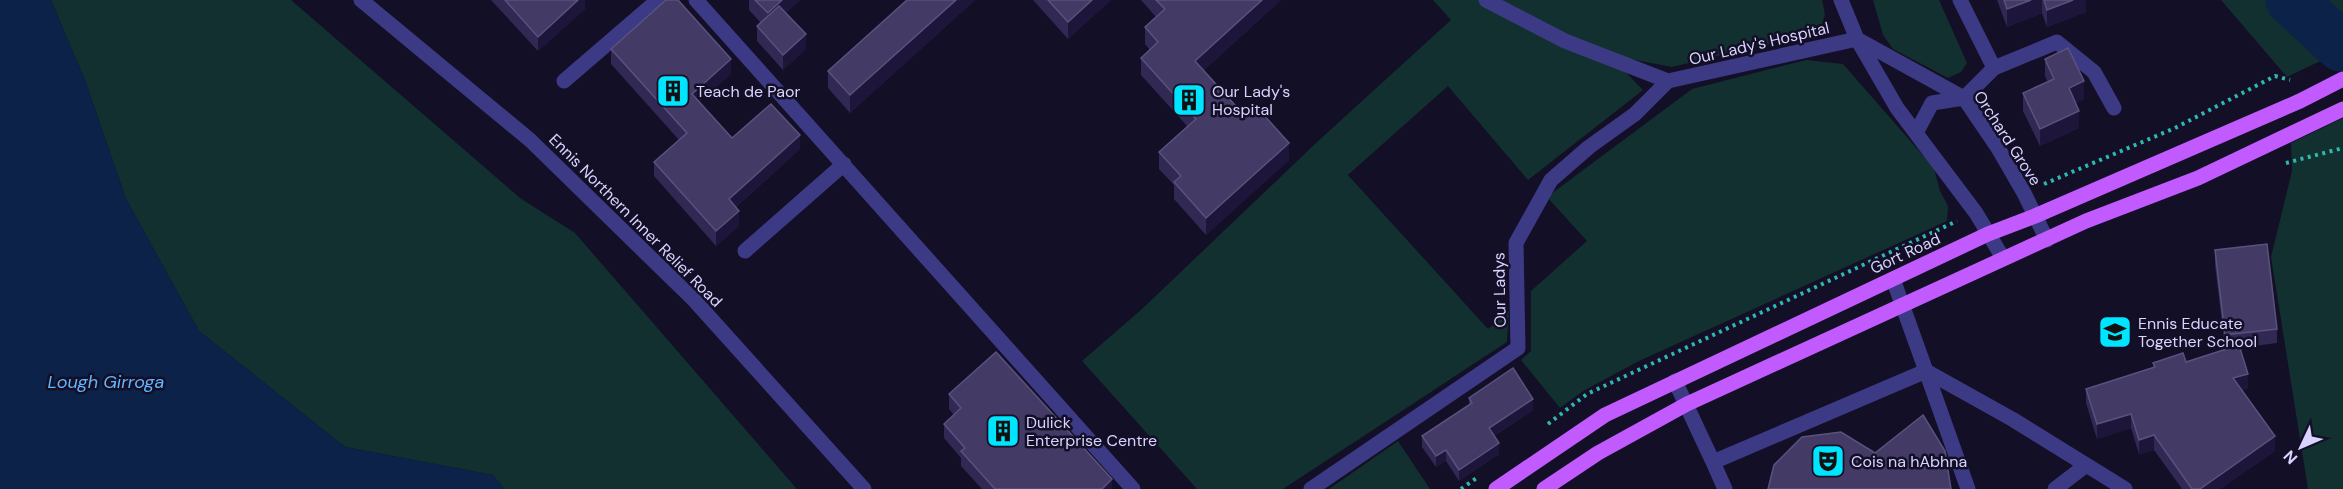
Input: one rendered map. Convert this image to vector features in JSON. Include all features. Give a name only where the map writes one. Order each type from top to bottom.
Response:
[{"type":"main road","name":"Gort Road","points":[[1496,489],[1605,415],[1675,381],[1989,234],[2300,101],[2343,79]]},
{"type":"main road","points":[[1544,489],[1598,453],[1687,404],[2003,258],[2086,221],[2198,178],[2343,109]]},
{"type":"street","name":"Ennis Northern Inner Relief Road","points":[[361,0],[538,148],[693,300],[864,489]]},
{"type":"street","points":[[564,81],[658,0]]},
{"type":"street","points":[[696,0],[1133,489]]},
{"type":"street","points":[[1486,0],[1565,41],[1668,81]]},
{"type":"street","points":[[1840,0],[1857,39],[1897,108],[1976,213],[2003,258]]},
{"type":"street","points":[[1960,0],[1994,68]]},
{"type":"street","name":"Our Lady's Hospital","points":[[1668,81],[1857,39]]},
{"type":"street","name":"Orchard Grove","points":[[1857,39],[1964,98],[1998,148],[2047,240]]},
{"type":"street","points":[[1916,133],[1932,102],[1964,98],[1994,68],[2057,42],[2094,72],[2114,108]]},
{"type":"street","name":"Our Ladys","points":[[1311,489],[1518,348],[1516,243],[1551,180],[1588,147],[1635,114],[1668,81]]},
{"type":"street","points":[[745,251],[844,164]]},
{"type":"street","points":[[1893,279],[1968,489]]},
{"type":"street","points":[[1713,462],[1926,371]]},
{"type":"street","points":[[1926,371],[2012,419],[2125,489]]},
{"type":"street","points":[[1675,381],[1725,489]]},
{"type":"street","points":[[2055,489],[2085,466]]},
{"type":"green space","points":[[51,0],[291,0],[520,198],[575,233],[797,489],[504,489],[493,475],[345,447],[199,331],[126,199],[86,83]]},
{"type":"green space","points":[[1433,0],[1822,0],[1825,14],[1819,36],[1773,43],[1672,67],[1609,55],[1643,90],[1528,180],[1448,86],[1347,174],[1488,329],[1509,311],[1507,342],[1283,489],[1197,489],[1082,361],[1142,309],[1316,143],[1451,20]]},
{"type":"green space","points":[[1873,0],[1939,0],[1967,63],[1961,72],[1948,78],[1893,49],[1883,35]]},
{"type":"green space","points":[[2221,0],[2343,0],[2343,50],[2287,77]]},
{"type":"green space","points":[[1806,60],[1843,64],[1934,168],[1940,191],[1948,206],[1947,221],[1639,361],[1583,391],[1560,408],[1521,360],[1531,351],[1531,291],[1587,241],[1547,197],[1692,89]]},
{"type":"green space","points":[[2343,118],[2343,489],[2308,489],[2271,257],[2292,171],[2291,143]]},
{"type":"green space","points":[[1398,441],[1430,489],[1329,489]]},
{"type":"water","name":"Lough Girroga","points":[[0,0],[51,0],[86,83],[126,199],[199,331],[345,447],[493,475],[504,489],[0,489]]},
{"type":"building","points":[[505,0],[578,0],[538,37]]},
{"type":"building","name":"Teach de Paor","points":[[666,0],[678,0],[731,59],[692,94],[732,138],[771,104],[800,135],[729,199],[739,211],[716,231],[654,162],[687,133],[611,49]]},
{"type":"building","points":[[755,0],[782,0],[768,13]]},
{"type":"building","points":[[907,0],[956,0],[850,95],[828,71]]},
{"type":"building","points":[[1048,0],[1092,0],[1068,22]]},
{"type":"building","name":"Our Lady's Hospital","points":[[1156,0],[1262,0],[1195,61],[1244,115],[1255,105],[1289,143],[1206,218],[1174,182],[1181,176],[1159,152],[1196,119],[1141,58],[1158,42],[1145,27],[1165,9]]},
{"type":"building","points":[[2004,0],[2031,0],[2007,9]]},
{"type":"building","points":[[2044,0],[2073,0],[2047,10]]},
{"type":"building","points":[[779,6],[806,34],[783,55],[757,26]]},
{"type":"building","points":[[2068,48],[2084,81],[2069,88],[2079,111],[2040,129],[2023,93],[2054,79],[2045,59]]},
{"type":"building","points":[[2267,244],[2277,329],[2225,335],[2215,250]]},
{"type":"building","points":[[2239,345],[2248,374],[2233,378],[2275,436],[2200,489],[2192,489],[2154,435],[2139,440],[2131,414],[2097,424],[2086,389],[2155,367],[2153,363],[2183,353],[2186,362]]},
{"type":"building","name":"Dulick Enterprise Centre","points":[[996,352],[1112,479],[1102,489],[995,489],[961,451],[965,448],[944,424],[961,408],[949,394]]},
{"type":"building","points":[[1513,368],[1533,399],[1489,428],[1499,443],[1459,470],[1446,450],[1436,456],[1422,436],[1472,403],[1469,398]]},
{"type":"building","name":"Cois na hAbhna","points":[[1923,415],[1945,451],[1951,489],[1768,489],[1774,465],[1802,437],[1841,432],[1875,453]]},
{"type":"waterway","points":[[2291,0],[2341,46]]},
{"type":"place","name":"Teach de Paor","points":[[673,91]]},
{"type":"place","name":"Our Lady's Hospital","points":[[1189,100]]},
{"type":"place","name":"Ennis Educate Together School","points":[[2115,332]]},
{"type":"place","name":"Dulick Enterprise Centre","points":[[1003,431]]},
{"type":"place","name":"Cois na hAbhna","points":[[1828,461]]}]
